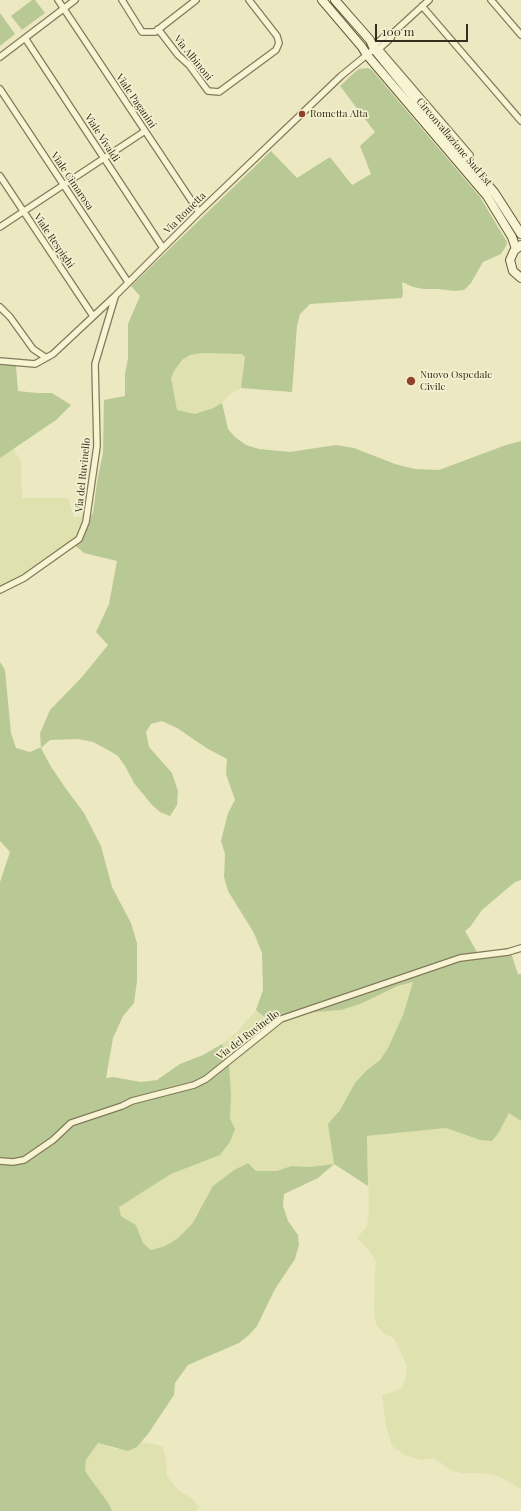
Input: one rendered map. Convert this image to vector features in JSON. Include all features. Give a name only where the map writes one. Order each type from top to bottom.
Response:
[{"type":"main road","name":"Circonvallazione Sud Est","points":[[322,0],[487,196],[519,247],[511,256],[510,263],[513,271],[521,278]]},
{"type":"main road","name":"Circonvallazione Sud Est","points":[[335,0],[370,40],[494,192],[521,234]]},
{"type":"street","name":"Viale Paganini","points":[[58,0],[198,212]]},
{"type":"street","points":[[0,57],[75,0]]},
{"type":"street","points":[[122,0],[142,32],[154,32],[196,0]]},
{"type":"street","name":"Via Albinoni","points":[[158,29],[178,55],[189,65],[208,91],[219,92],[276,50],[279,43],[277,36],[249,0]]},
{"type":"street","name":"Via Rometta","points":[[0,361],[36,364],[42,361],[45,357],[53,354],[115,296],[198,212],[342,76],[367,55],[377,49],[376,44],[388,33],[393,33],[429,0]]},
{"type":"street","points":[[491,0],[521,35]]},
{"type":"street","points":[[422,6],[521,121]]},
{"type":"street","name":"Viale Vivaldi","points":[[25,38],[163,248]]},
{"type":"street","name":"Viale Cimarosa","points":[[0,90],[128,282]]},
{"type":"street","points":[[0,227],[145,131]]},
{"type":"street","name":"Viale Respighi","points":[[0,176],[93,316]]},
{"type":"street","name":"Via del Ruvinello","points":[[0,590],[24,578],[79,539],[86,522],[97,446],[95,364],[115,296]]},
{"type":"street","points":[[0,307],[33,349],[45,357]]},
{"type":"street","name":"Via del Ruvinello","points":[[0,1161],[14,1162],[24,1160],[53,1140],[71,1123],[122,1106],[132,1101],[194,1085],[206,1079],[281,1019],[460,958],[508,952],[521,948]]},
{"type":"green space","points":[[32,0],[35,0],[45,13],[22,30],[11,16]]},
{"type":"green space","points":[[0,13],[15,34],[0,46]]},
{"type":"green space","points":[[368,68],[372,70],[480,197],[507,242],[506,246],[501,254],[483,262],[471,283],[464,290],[454,291],[424,289],[413,287],[402,282],[402,298],[310,304],[300,314],[297,326],[292,392],[241,388],[245,357],[242,354],[202,353],[190,355],[182,360],[171,378],[177,410],[195,414],[213,408],[222,403],[228,429],[235,437],[246,445],[259,449],[290,452],[336,445],[354,448],[395,464],[415,469],[439,470],[506,445],[521,441],[521,880],[515,882],[482,910],[470,927],[465,931],[481,959],[511,953],[518,974],[521,974],[521,1121],[509,1113],[499,1132],[492,1141],[480,1140],[446,1128],[367,1136],[368,1186],[334,1164],[318,1178],[284,1194],[283,1206],[288,1221],[298,1235],[299,1245],[295,1259],[275,1289],[257,1326],[239,1343],[188,1365],[175,1383],[174,1395],[148,1434],[137,1447],[128,1451],[98,1443],[86,1460],[85,1471],[109,1504],[112,1511],[0,1511],[0,882],[10,852],[0,841],[0,662],[5,670],[11,733],[16,748],[30,752],[41,747],[40,733],[50,710],[82,677],[108,645],[96,632],[109,604],[117,561],[84,553],[72,543],[81,536],[93,513],[103,453],[104,400],[125,396],[125,374],[128,358],[128,324],[140,296],[131,286],[271,151],[297,178],[330,157],[352,185],[371,174],[360,146],[375,132],[340,86],[359,69]],"holes":[[[162,721],[177,728],[208,749],[227,759],[226,774],[235,800],[228,813],[221,841],[225,854],[224,877],[228,891],[254,933],[262,953],[263,990],[256,1010],[273,1024],[306,1013],[341,1010],[360,1004],[398,986],[413,982],[403,1015],[388,1048],[380,1060],[367,1070],[355,1083],[340,1110],[328,1124],[334,1164],[309,1167],[291,1166],[277,1171],[256,1171],[248,1163],[234,1170],[213,1186],[192,1224],[178,1238],[165,1246],[151,1250],[143,1243],[136,1225],[121,1216],[119,1207],[171,1174],[220,1155],[230,1142],[235,1129],[230,1118],[231,1094],[229,1063],[222,1044],[203,1055],[180,1064],[157,1080],[141,1082],[113,1077],[106,1078],[113,1038],[123,1016],[134,1003],[137,981],[137,943],[131,923],[112,887],[101,846],[84,813],[50,765],[41,748],[50,740],[78,739],[93,742],[118,756],[134,783],[152,805],[160,812],[170,816],[177,805],[178,791],[172,773],[149,747],[146,732],[151,724]]]},
{"type":"green space","points":[[202,353],[242,354],[245,357],[241,388],[229,395],[222,403],[203,412],[195,414],[177,410],[171,378],[172,374],[182,360],[190,355]]},
{"type":"green space","points":[[0,365],[16,366],[18,391],[52,393],[71,405],[56,420],[0,458]]},
{"type":"green space","points":[[13,448],[21,462],[22,498],[68,498],[74,518],[93,513],[81,536],[51,559],[0,589],[0,458]]},
{"type":"green space","points":[[413,981],[403,1015],[388,1048],[380,1060],[367,1070],[345,1100],[340,1110],[328,1124],[334,1164],[309,1167],[291,1166],[277,1171],[256,1171],[248,1163],[234,1170],[197,1213],[192,1224],[178,1238],[165,1246],[151,1250],[143,1243],[136,1225],[121,1216],[118,1207],[171,1174],[220,1155],[235,1129],[230,1118],[231,1094],[229,1063],[222,1044],[238,1031],[256,1010],[274,1024],[306,1013],[341,1010]]},
{"type":"green space","points":[[509,1113],[521,1121],[521,1489],[499,1476],[483,1473],[461,1473],[451,1470],[434,1458],[421,1460],[405,1455],[392,1446],[386,1425],[382,1395],[396,1391],[403,1386],[407,1366],[394,1338],[383,1333],[376,1325],[374,1312],[376,1261],[368,1249],[357,1238],[367,1226],[369,1208],[367,1136],[446,1128],[480,1140],[499,1132]]},
{"type":"green space","points":[[141,1442],[163,1446],[167,1476],[178,1490],[191,1498],[199,1507],[196,1511],[112,1511],[109,1504],[85,1471],[85,1460],[98,1443],[116,1449],[137,1447]]},
{"type":"place","name":"Rometta Alta","points":[[302,114]]},
{"type":"place","name":"Nuovo Ospedale Civile","points":[[411,381]]}]
